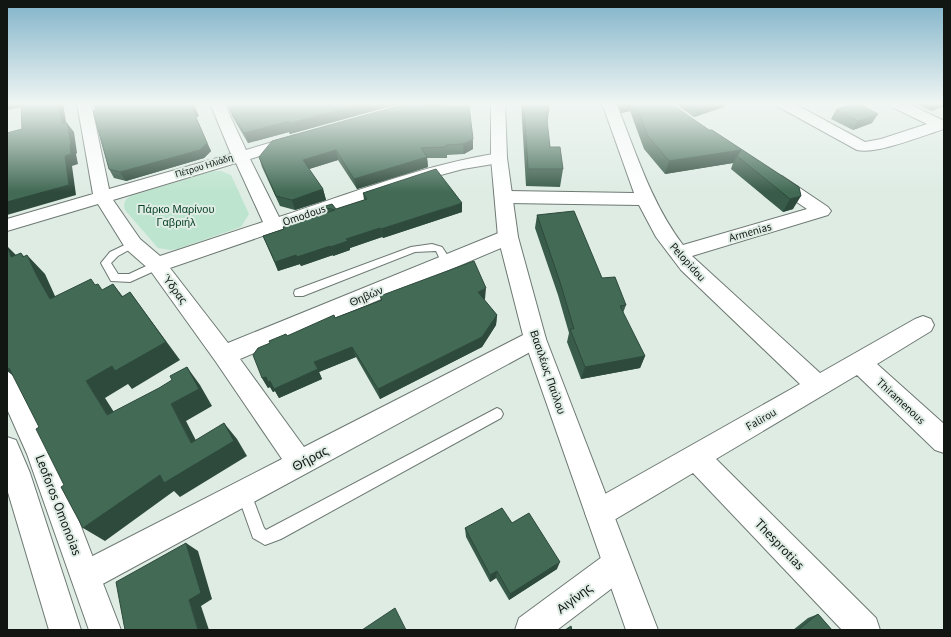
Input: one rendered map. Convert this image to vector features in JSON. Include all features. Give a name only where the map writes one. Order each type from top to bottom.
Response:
[{"type":"street","name":"Ύδρας","points":[[90,133],[102,197],[133,244],[157,265],[224,355],[300,463]]},
{"type":"street","points":[[232,133],[240,155],[274,225]]},
{"type":"street","name":"Βασιλέως Παύλου","points":[[499,133],[500,158],[508,237],[535,339],[642,630]]},
{"type":"street","name":"Pelopidou","points":[[621,133],[645,199],[663,232],[688,265],[818,386]]},
{"type":"street","points":[[837,133],[863,147],[884,143],[917,133]]},
{"type":"street","name":"Πέτρου Ηλιάδη","points":[[7,224],[314,134]]},
{"type":"street","name":"Omodous","points":[[157,265],[431,172],[462,164],[500,158]]},
{"type":"street","name":"Armenias","points":[[679,253],[822,211],[764,172]]},
{"type":"street","points":[[504,197],[645,199]]},
{"type":"street","name":"Θηβών","points":[[224,355],[508,237]]},
{"type":"street","name":"Falirou","points":[[599,513],[923,325]]},
{"type":"street","name":"Θήρας","points":[[86,576],[535,339]]},
{"type":"street","name":"Thiramenous","points":[[859,362],[944,441]]},
{"type":"street","name":"Leoforos Omonoias","points":[[7,381],[40,454],[105,630]]},
{"type":"street","name":"Thesprotias","points":[[696,457],[864,630]]},
{"type":"street","points":[[10,466],[65,630]]},
{"type":"street","name":"Αιγίνης","points":[[531,630],[617,565]]},
{"type":"lane","points":[[133,244],[114,254],[106,263],[114,278],[130,278],[157,265]]},
{"type":"lane","points":[[299,293],[414,249],[432,247],[439,249],[447,262]]},
{"type":"lane","points":[[244,493],[258,533],[265,538],[276,534],[497,414]]},
{"type":"green space","name":"Πάρκο Μαρίνου Γαβριήλ","points":[[213,171],[221,171],[231,175],[249,214],[241,227],[177,249],[170,250],[158,248],[125,210],[125,202],[127,198],[131,196]]},
{"type":"building","points":[[7,133],[69,133],[71,154],[65,156],[69,185],[7,202]]},
{"type":"building","points":[[99,133],[203,133],[207,143],[200,150],[120,172],[109,169]]},
{"type":"building","points":[[302,133],[472,133],[473,139],[463,144],[446,145],[446,147],[421,148],[427,157],[354,179],[336,150],[303,160],[323,189],[292,200],[276,196],[259,157],[272,141]]},
{"type":"building","points":[[526,133],[548,133],[550,147],[560,147],[563,169],[528,169]]},
{"type":"building","points":[[647,133],[716,133],[799,187],[801,196],[790,199],[737,156],[741,150],[669,161]]},
{"type":"building","points":[[436,169],[462,203],[346,239],[348,241],[330,247],[297,257],[296,255],[275,262],[263,236],[284,229],[283,227],[335,210],[322,207],[332,204],[336,209],[367,199],[363,193]]},
{"type":"building","points":[[574,211],[602,278],[615,277],[626,305],[620,306],[645,356],[585,367],[570,329],[574,329],[537,215]]},
{"type":"building","points":[[7,246],[11,257],[21,253],[23,257],[27,255],[50,299],[91,279],[95,285],[98,284],[102,290],[113,284],[122,297],[130,292],[166,342],[115,371],[112,366],[86,381],[107,415],[159,388],[172,380],[170,376],[187,367],[199,389],[171,404],[191,443],[224,423],[234,441],[164,483],[160,475],[83,528],[61,487],[64,485],[36,429],[39,427],[9,368],[7,369]]},
{"type":"building","points":[[474,261],[486,288],[478,292],[497,315],[482,337],[378,389],[352,347],[314,362],[318,369],[274,389],[266,377],[262,378],[253,355],[258,348],[270,343],[269,341],[286,334],[287,336],[334,315],[335,318],[382,300],[380,296]]},
{"type":"building","points":[[502,508],[512,523],[529,513],[560,562],[510,594],[497,571],[490,575],[465,528]]},
{"type":"building","points":[[186,543],[201,593],[189,600],[198,630],[125,630],[116,582]]},
{"type":"building","points":[[395,608],[406,630],[362,630]]},
{"type":"building","points":[[818,614],[832,630],[798,630]]},
{"type":"building","points":[[571,626],[572,630],[565,630]]}]
